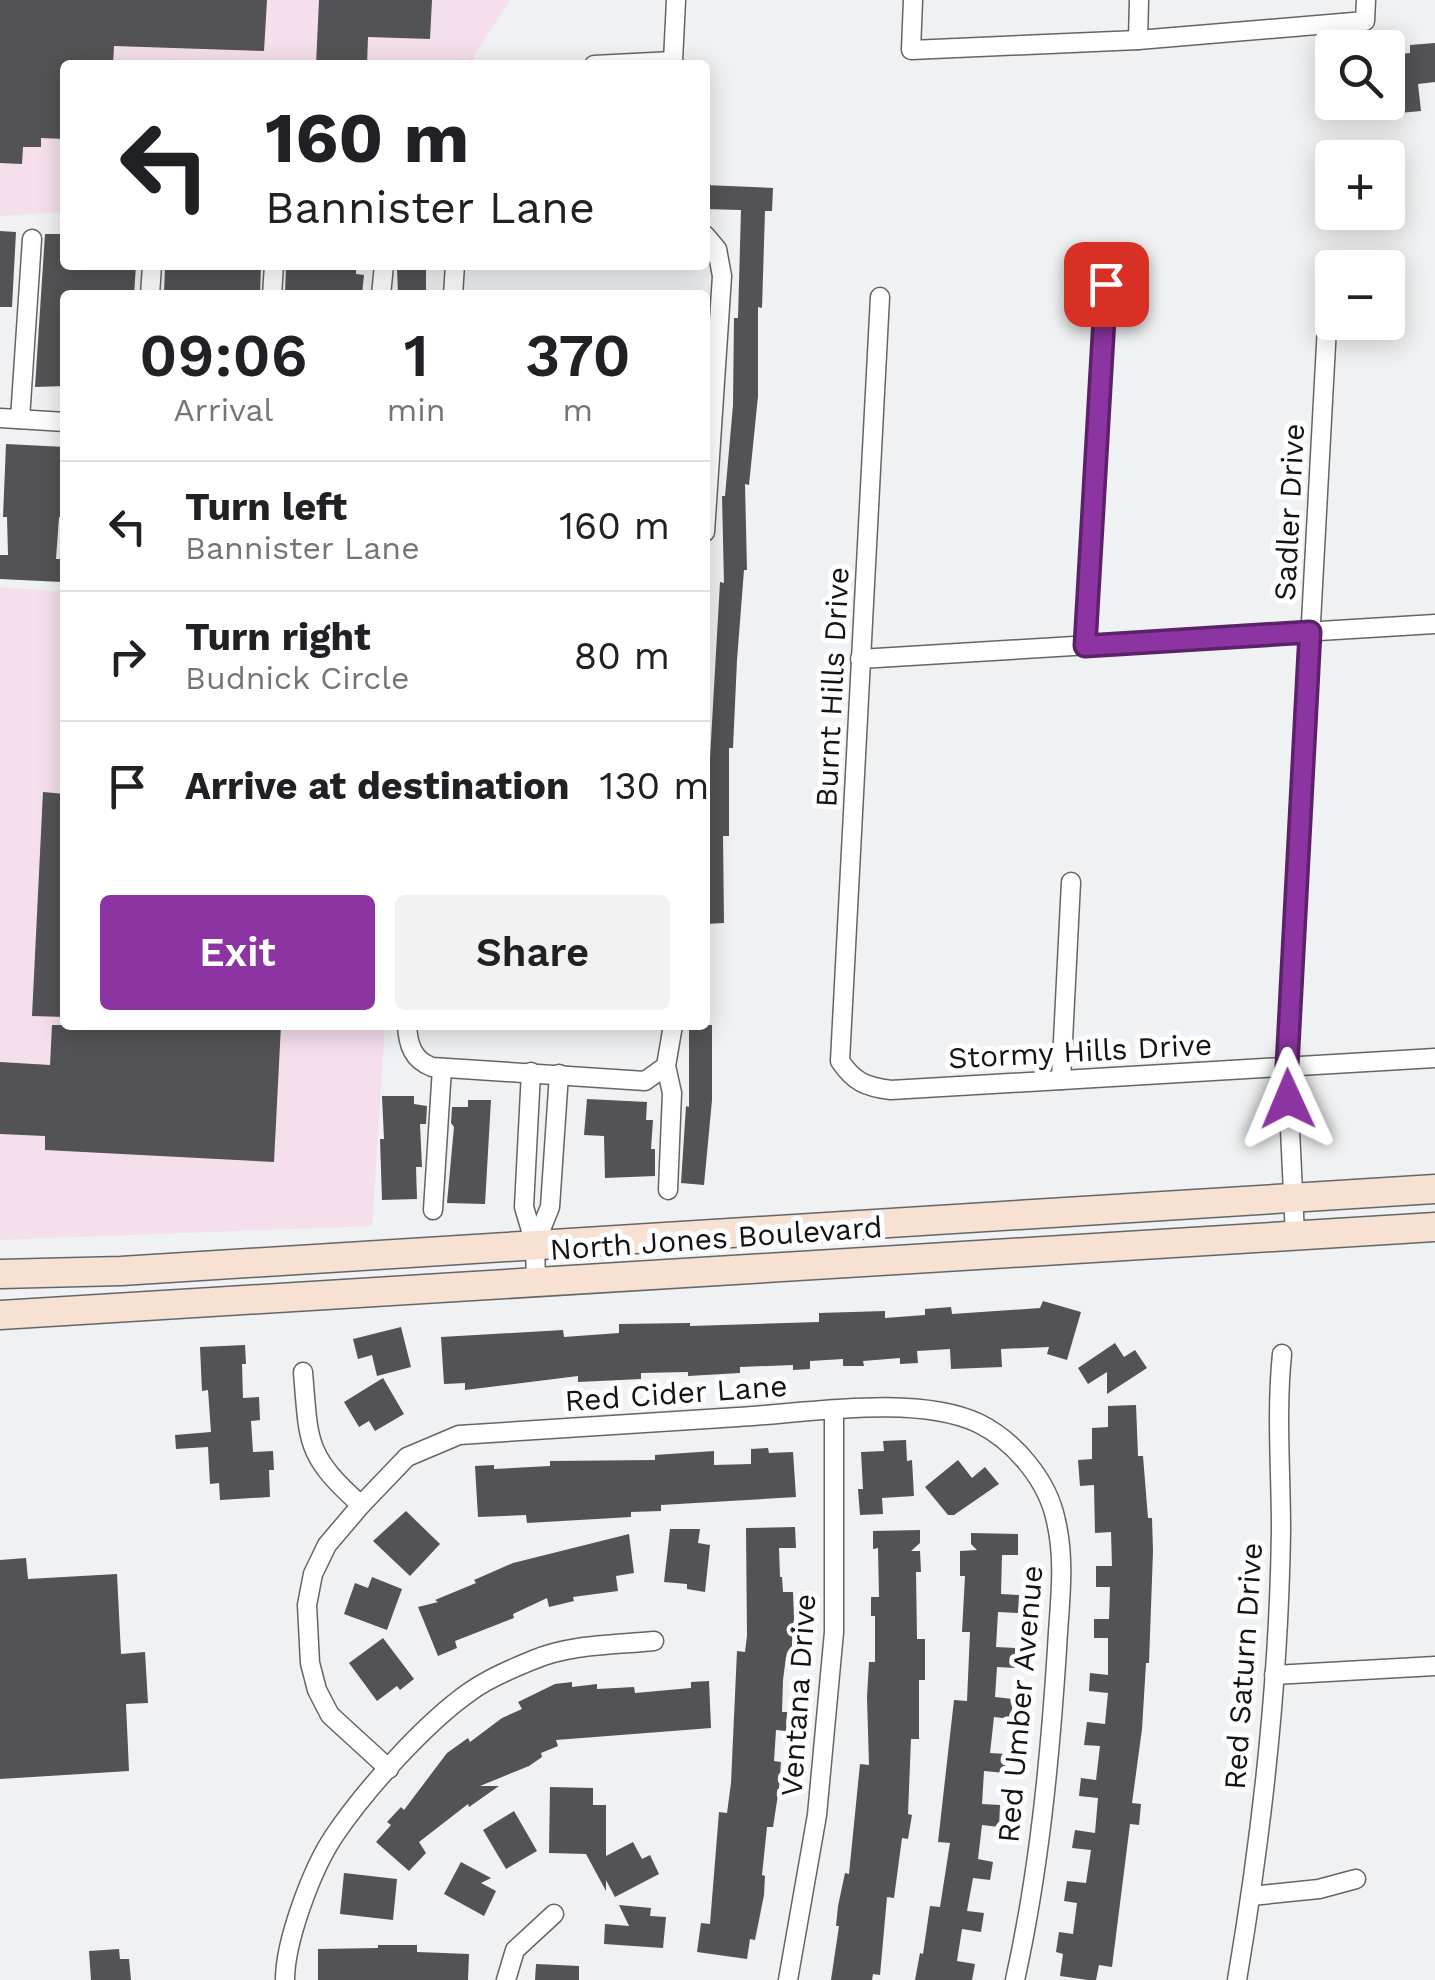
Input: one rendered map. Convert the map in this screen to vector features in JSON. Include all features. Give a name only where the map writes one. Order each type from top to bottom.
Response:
[{"type":"main road","name":"North Jones Boulevard","points":[[0,1274],[121,1271],[1435,1189]]},
{"type":"main road","name":"North Jones Boulevard","points":[[0,1315],[1435,1227]]},
{"type":"main road","points":[[121,1271],[122,1307]]},
{"type":"street","points":[[673,60],[676,0]]},
{"type":"street","points":[[913,0],[910,50],[1138,40],[1365,20],[1366,0]]},
{"type":"street","points":[[1138,40],[1139,0]]},
{"type":"street","points":[[20,419],[32,239]]},
{"type":"street","points":[[710,371],[712,309],[722,262],[711,242]]},
{"type":"street","points":[[1085,646],[1106,284]]},
{"type":"street","name":"Burnt Hills Drive","points":[[850,1076],[840,1061],[880,298]]},
{"type":"street","name":"Sadler Drive","points":[[1294,1235],[1287,1066],[1326,340]]},
{"type":"street","points":[[0,418],[60,422]]},
{"type":"street","points":[[860,659],[1435,624]]},
{"type":"street","points":[[1062,1080],[1070,882]]},
{"type":"street","points":[[408,1030],[411,1050],[424,1064],[442,1068],[645,1081],[666,1066],[673,1030]]},
{"type":"street","name":"Stormy Hills Drive","points":[[850,1076],[865,1086],[891,1090],[1435,1058]]},
{"type":"street","points":[[666,1066],[672,1094],[668,1190]]},
{"type":"street","points":[[434,1210],[442,1068]]},
{"type":"street","points":[[531,1072],[524,1207],[535,1244],[536,1282]]},
{"type":"street","points":[[535,1244],[550,1207],[558,1074]]},
{"type":"street","name":"Red Saturn Drive","points":[[1237,1980],[1252,1896],[1274,1675],[1281,1531],[1278,1396],[1282,1354]]},
{"type":"street","points":[[303,1372],[314,1452],[328,1475],[360,1504]]},
{"type":"street","name":"Red Cider Lane","points":[[389,1770],[330,1715],[317,1690],[310,1664],[308,1605],[313,1574],[327,1545],[360,1504],[407,1457],[458,1434],[925,1408],[978,1423],[1012,1445]]},
{"type":"street","name":"Ventana Drive","points":[[788,1980],[817,1816],[834,1632],[834,1411]]},
{"type":"street","name":"Red Umber Avenue","points":[[1012,1445],[1033,1470],[1056,1518],[1062,1564],[1053,1706],[1038,1839],[1015,1980]]},
{"type":"street","points":[[285,1980],[292,1930],[333,1838],[389,1770],[448,1708],[474,1688],[569,1649],[654,1641]]},
{"type":"street","points":[[1274,1675],[1435,1666]]},
{"type":"street","points":[[1252,1896],[1319,1889],[1356,1879]]},
{"type":"street","points":[[506,1980],[515,1950],[554,1914]]},
{"type":"shaded area","points":[[0,0],[510,0],[474,60],[60,60],[60,212],[0,216]]},
{"type":"shaded area","points":[[0,587],[60,592],[60,1030],[385,1030],[372,1226],[0,1240]]},
{"type":"building","points":[[0,0],[267,0],[264,51],[114,46],[113,60],[60,60],[60,139],[41,138],[41,147],[23,147],[22,164],[0,163]]},
{"type":"building","points":[[319,0],[432,0],[430,39],[368,37],[367,60],[316,60]]},
{"type":"building","points":[[1435,43],[1435,82],[1418,84],[1421,111],[1405,112],[1405,53],[1410,53],[1410,45]]},
{"type":"building","points":[[710,185],[773,188],[772,211],[765,211],[762,308],[758,307],[758,396],[749,485],[745,484],[747,570],[733,748],[729,748],[729,836],[723,836],[724,923],[710,924],[710,758],[720,582],[724,583],[722,496],[733,405],[741,210],[710,209]]},
{"type":"building","points":[[0,231],[16,232],[12,307],[0,307]]},
{"type":"building","points":[[45,234],[60,234],[60,270],[136,270],[134,290],[60,290],[60,386],[35,387]]},
{"type":"building","points":[[165,270],[261,270],[260,290],[164,290]]},
{"type":"building","points":[[286,270],[356,270],[356,274],[364,275],[362,290],[285,290]]},
{"type":"building","points":[[397,270],[426,270],[426,290],[398,290]]},
{"type":"building","points":[[6,444],[60,447],[56,559],[60,559],[60,582],[0,579],[0,555],[8,555],[7,517],[3,517]]},
{"type":"building","points":[[43,792],[60,794],[60,1017],[32,1016]]},
{"type":"building","points":[[52,1025],[60,1025],[60,1030],[281,1030],[274,1162],[45,1150],[45,1136],[0,1134],[0,1062],[50,1065]]},
{"type":"building","points":[[712,1025],[712,1100],[704,1185],[681,1183],[686,1106],[689,1107],[689,1030],[710,1030]]},
{"type":"building","points":[[382,1096],[414,1096],[414,1104],[427,1106],[426,1124],[420,1124],[422,1167],[416,1167],[417,1199],[382,1200]]},
{"type":"building","points":[[587,1099],[647,1102],[646,1120],[653,1120],[651,1149],[655,1149],[655,1176],[605,1178],[604,1136],[584,1135]]},
{"type":"building","points":[[468,1100],[491,1100],[485,1204],[447,1203],[454,1127],[452,1107],[468,1107]]},
{"type":"building","points":[[1043,1301],[1081,1312],[1067,1360],[1047,1354],[1049,1347],[1001,1349],[1002,1367],[951,1369],[950,1349],[917,1351],[918,1363],[900,1364],[900,1358],[843,1366],[843,1359],[810,1361],[810,1369],[793,1370],[793,1365],[740,1367],[740,1373],[641,1373],[641,1379],[578,1382],[578,1376],[465,1390],[465,1383],[444,1384],[441,1337],[563,1330],[564,1337],[619,1333],[619,1324],[819,1322],[819,1313],[885,1311],[885,1318],[925,1315],[925,1309],[951,1307],[952,1314],[1040,1308]]},
{"type":"building","points":[[401,1327],[411,1367],[377,1376],[372,1355],[358,1359],[353,1339]]},
{"type":"building","points":[[1115,1343],[1124,1357],[1135,1350],[1147,1368],[1107,1394],[1107,1372],[1088,1384],[1078,1368]]},
{"type":"building","points":[[245,1345],[243,1398],[259,1397],[260,1420],[251,1421],[253,1452],[273,1451],[270,1497],[220,1500],[219,1483],[210,1484],[208,1447],[176,1449],[175,1435],[211,1432],[208,1390],[202,1391],[200,1347]]},
{"type":"building","points":[[383,1378],[404,1414],[375,1431],[369,1421],[359,1427],[344,1402]]},
{"type":"building","points":[[1136,1405],[1138,1456],[1143,1456],[1153,1551],[1149,1663],[1132,1803],[1141,1804],[1139,1825],[1130,1824],[1112,1967],[1099,1965],[1096,1980],[1088,1980],[1060,1976],[1063,1954],[1056,1952],[1059,1932],[1073,1934],[1077,1903],[1064,1901],[1067,1881],[1086,1883],[1091,1850],[1072,1848],[1075,1830],[1095,1833],[1098,1798],[1079,1796],[1081,1778],[1096,1780],[1100,1746],[1084,1745],[1087,1722],[1105,1724],[1108,1693],[1089,1691],[1090,1673],[1108,1675],[1108,1638],[1094,1638],[1094,1619],[1109,1619],[1110,1587],[1096,1587],[1096,1566],[1112,1566],[1111,1532],[1095,1533],[1094,1485],[1080,1486],[1078,1460],[1092,1459],[1092,1428],[1108,1427],[1108,1406]]},
{"type":"building","points":[[906,1440],[907,1461],[912,1460],[914,1496],[882,1498],[883,1514],[860,1515],[861,1452],[884,1451],[883,1441]]},
{"type":"building","points":[[768,1448],[769,1453],[793,1452],[796,1497],[661,1505],[661,1511],[631,1512],[631,1517],[527,1523],[526,1515],[478,1517],[475,1466],[494,1465],[494,1469],[550,1466],[550,1461],[655,1460],[655,1455],[714,1451],[714,1465],[751,1464],[751,1449]]},
{"type":"building","points":[[958,1460],[972,1478],[985,1467],[999,1484],[954,1515],[948,1515],[925,1487]]},
{"type":"building","points":[[406,1511],[440,1544],[410,1576],[373,1541]]},
{"type":"building","points":[[795,1527],[796,1548],[779,1548],[783,1592],[793,1592],[794,1619],[791,1657],[786,1657],[783,1680],[786,1731],[776,1730],[774,1761],[781,1762],[779,1788],[773,1827],[767,1827],[764,1895],[755,1940],[750,1939],[747,1959],[697,1952],[701,1923],[710,1924],[719,1812],[727,1813],[731,1783],[737,1651],[745,1652],[747,1636],[746,1528]]},
{"type":"building","points":[[670,1529],[700,1529],[698,1543],[710,1545],[705,1592],[687,1589],[687,1584],[664,1582]]},
{"type":"building","points":[[920,1530],[920,1543],[911,1551],[920,1551],[921,1572],[916,1572],[917,1639],[925,1639],[925,1680],[919,1680],[919,1739],[911,1739],[908,1814],[912,1815],[908,1839],[902,1838],[894,1898],[887,1897],[880,1975],[873,1974],[872,1980],[831,1980],[838,1906],[845,1873],[849,1874],[860,1764],[869,1765],[869,1662],[875,1662],[871,1597],[879,1597],[878,1548],[873,1549],[873,1531]]},
{"type":"building","points":[[971,1533],[1018,1534],[1018,1555],[1002,1555],[1001,1594],[1019,1595],[1018,1613],[998,1612],[996,1647],[1015,1648],[1015,1668],[997,1667],[995,1697],[1013,1699],[1011,1719],[994,1717],[990,1753],[1006,1754],[1005,1773],[984,1771],[982,1804],[1000,1805],[999,1827],[982,1825],[978,1859],[993,1862],[990,1880],[973,1878],[967,1911],[984,1913],[981,1932],[962,1929],[957,1961],[975,1964],[972,1980],[915,1980],[930,1906],[940,1907],[950,1843],[938,1842],[954,1700],[967,1701],[970,1632],[962,1632],[965,1576],[960,1576],[960,1551],[977,1550],[971,1544]]},
{"type":"building","points":[[629,1534],[634,1573],[616,1576],[618,1591],[573,1597],[574,1601],[549,1607],[547,1598],[513,1614],[514,1618],[455,1641],[457,1648],[438,1656],[418,1607],[438,1602],[435,1600],[513,1563]]},
{"type":"building","points":[[26,1558],[28,1579],[117,1574],[121,1654],[145,1652],[148,1703],[126,1704],[129,1771],[0,1779],[0,1560]]},
{"type":"building","points":[[372,1577],[402,1589],[387,1630],[344,1614],[355,1583],[368,1588]]},
{"type":"building","points":[[383,1638],[414,1679],[377,1701],[349,1663]]},
{"type":"building","points":[[709,1681],[711,1728],[556,1740],[558,1746],[541,1753],[542,1757],[529,1766],[480,1786],[499,1786],[469,1807],[468,1804],[419,1842],[426,1853],[409,1871],[376,1842],[391,1825],[387,1822],[401,1807],[404,1810],[447,1753],[522,1709],[518,1702],[555,1684],[597,1684],[597,1689],[634,1687],[635,1693],[691,1688],[691,1682]]},
{"type":"building","points":[[550,1787],[593,1788],[593,1805],[606,1805],[606,1856],[633,1842],[642,1859],[650,1855],[659,1874],[615,1897],[606,1880],[606,1891],[586,1854],[549,1853]]},
{"type":"building","points":[[514,1811],[537,1851],[506,1869],[483,1830]]},
{"type":"building","points":[[461,1862],[491,1878],[481,1883],[496,1891],[484,1916],[444,1894]]},
{"type":"building","points":[[344,1873],[397,1879],[393,1920],[340,1914]]},
{"type":"building","points":[[619,1905],[651,1908],[650,1916],[666,1917],[663,1948],[604,1944],[605,1924],[629,1926]]},
{"type":"building","points":[[417,1945],[417,1952],[469,1954],[468,1980],[318,1980],[318,1949]]},
{"type":"building","points":[[119,1949],[120,1959],[129,1959],[131,1980],[91,1980],[89,1951]]},
{"type":"building","points":[[536,1964],[579,1966],[579,1980],[535,1980]]},
{"type":"route","points":[[1106,284],[1085,646],[1310,632],[1288,1099]]}]
